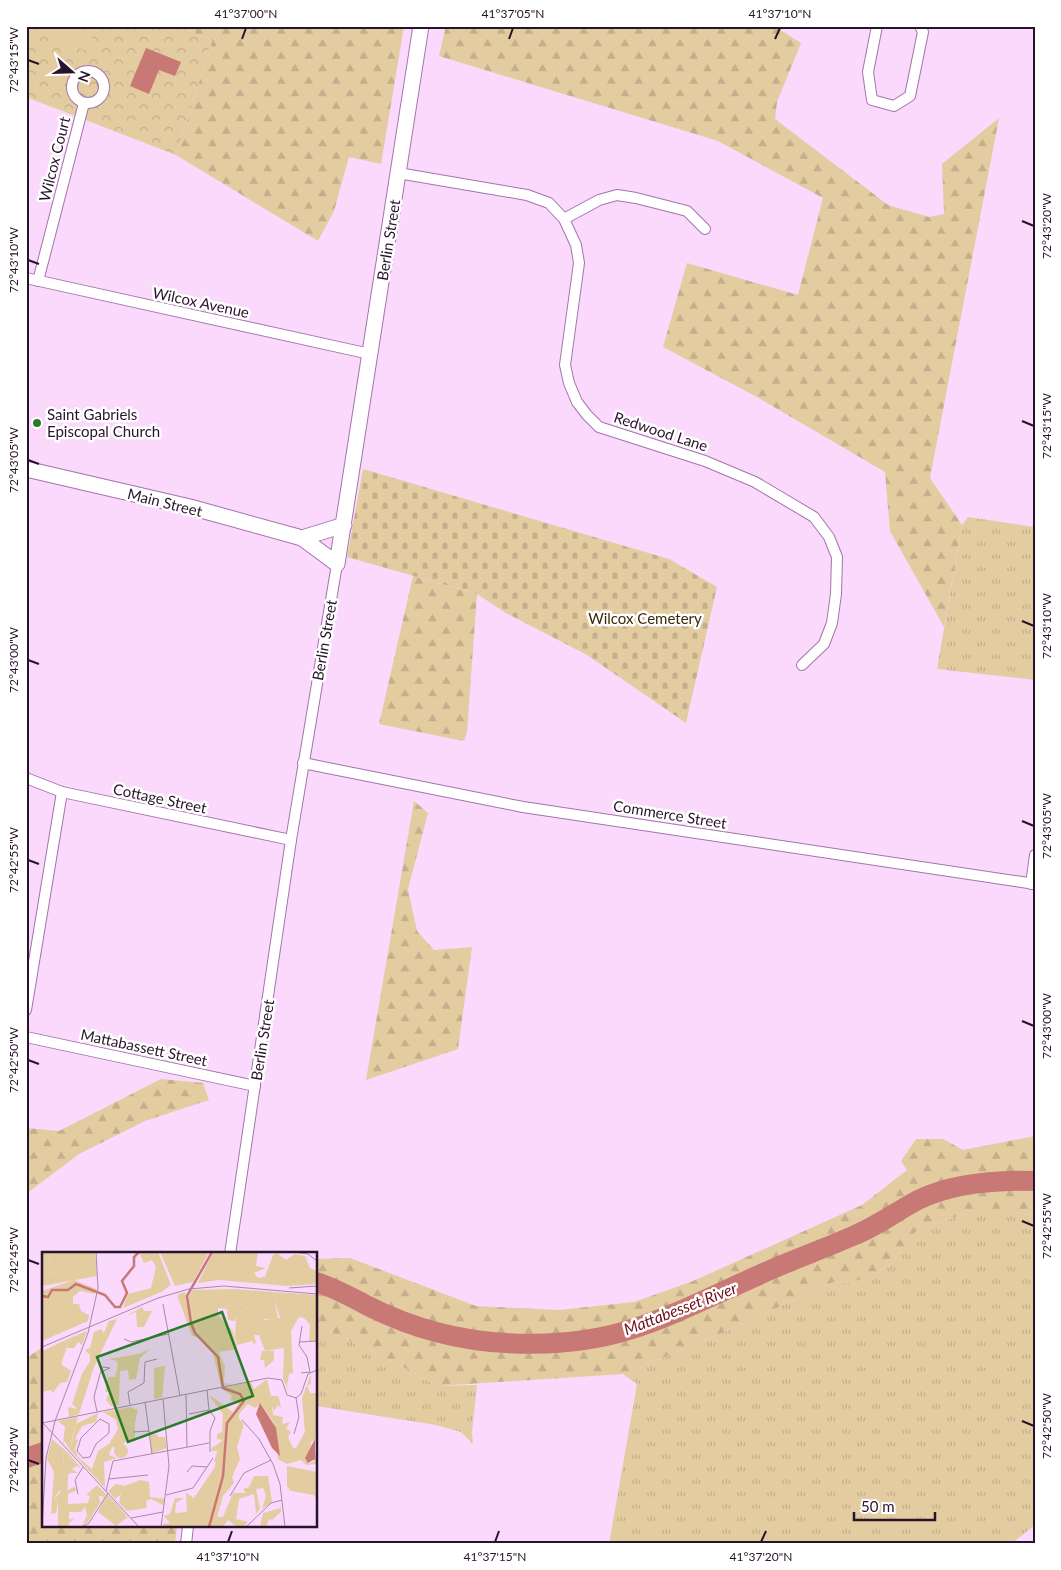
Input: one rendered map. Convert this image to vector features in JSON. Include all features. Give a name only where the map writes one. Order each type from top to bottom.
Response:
[{"type":"street","name":"Berlin Street","points":[[230,1252],[290,840],[344,525],[421,26]]},
{"type":"street","points":[[877,26],[868,72],[872,100],[894,106],[910,96],[923,32],[920,26]]},
{"type":"street","name":"Wilcox Court","points":[[38,281],[84,103]]},
{"type":"street","name":"Redwood Lane","points":[[398,173],[527,195],[549,203],[564,218],[576,244],[580,264],[565,365],[569,383],[577,402],[587,415],[599,427],[705,461],[755,482],[814,517],[829,536],[837,557],[836,594],[832,623],[824,644],[802,665]]},
{"type":"street","points":[[564,218],[598,200],[617,195],[687,211],[705,229]]},
{"type":"street","name":"Wilcox Avenue","points":[[26,278],[370,354]]},
{"type":"street","name":"Main Street","points":[[26,469],[190,507],[302,538],[337,564]]},
{"type":"street","points":[[302,538],[344,525]]},
{"type":"street","name":"Commerce Street","points":[[303,763],[522,807],[1033,884]]},
{"type":"street","name":"Cottage Street","points":[[26,778],[62,792],[290,840]]},
{"type":"street","points":[[26,1010],[62,792]]},
{"type":"street","points":[[1033,884],[1035,855]]},
{"type":"street","name":"Mattabassett Street","points":[[26,1037],[255,1086]]},
{"type":"street","points":[[186,1544],[188,1528]]},
{"type":"green space","points":[[26,26],[179,26],[212,41],[176,155],[26,97]]},
{"type":"green space","points":[[46,26],[71,26],[91,34],[90,37],[96,39],[92,49],[86,47],[84,50],[49,37],[50,33],[44,31]]},
{"type":"green space","points":[[179,26],[404,26],[381,164],[349,157],[334,211],[318,241],[176,155],[212,41]]},
{"type":"green space","points":[[446,26],[774,26],[801,43],[777,102],[775,119],[888,205],[929,217],[944,214],[942,164],[999,118],[930,478],[962,525],[944,627],[890,531],[885,472],[757,397],[663,347],[687,263],[798,295],[823,198],[718,141],[439,56]]},
{"type":"green space","name":"Wilcox Cemetery","points":[[363,469],[669,559],[717,587],[686,723],[587,655],[506,613],[477,594],[347,557]]},
{"type":"green space","points":[[968,517],[1035,527],[1035,680],[937,669],[962,525]]},
{"type":"green space","points":[[413,576],[477,594],[467,732],[464,741],[379,724]]},
{"type":"green space","points":[[414,801],[428,813],[408,889],[417,931],[434,950],[472,947],[458,1049],[366,1080]]},
{"type":"green space","points":[[161,1079],[203,1083],[209,1100],[145,1121],[79,1154],[26,1194],[26,1128],[59,1131]]},
{"type":"green space","points":[[1035,1136],[1035,1215],[1010,1211],[972,1211],[915,1232],[889,1266],[852,1283],[833,1282],[722,1333],[623,1374],[438,1386],[383,1356],[318,1326],[318,1259],[350,1258],[476,1306],[559,1310],[634,1302],[693,1281],[862,1205],[907,1170],[901,1161],[916,1139],[943,1139],[963,1150]]},
{"type":"green space","points":[[972,1211],[1010,1211],[1035,1215],[1035,1525],[1011,1544],[609,1544],[637,1384],[623,1374],[722,1333],[833,1282],[852,1283],[889,1266],[915,1232]]},
{"type":"green space","points":[[318,1326],[383,1356],[438,1386],[477,1385],[472,1432],[473,1444],[461,1432],[436,1425],[318,1406]]},
{"type":"green space","points":[[42,1340],[42,1528],[177,1528],[175,1544],[26,1544],[26,1358],[40,1349]]},
{"type":"shaded area","points":[[146,48],[181,62],[175,76],[159,70],[149,94],[130,86]]},
{"type":"waterway","name":"Mattabesset River","points":[[318,1283],[402,1321],[427,1330],[459,1337],[483,1341],[533,1344],[583,1340],[629,1330],[679,1311],[863,1231],[932,1194],[975,1184],[1035,1181]]},
{"type":"waterway","name":"Mattabesset River","points":[[26,1458],[42,1453]]},
{"type":"place","name":"Saint Gabriels Episcopal Church","points":[[37,423]]}]
